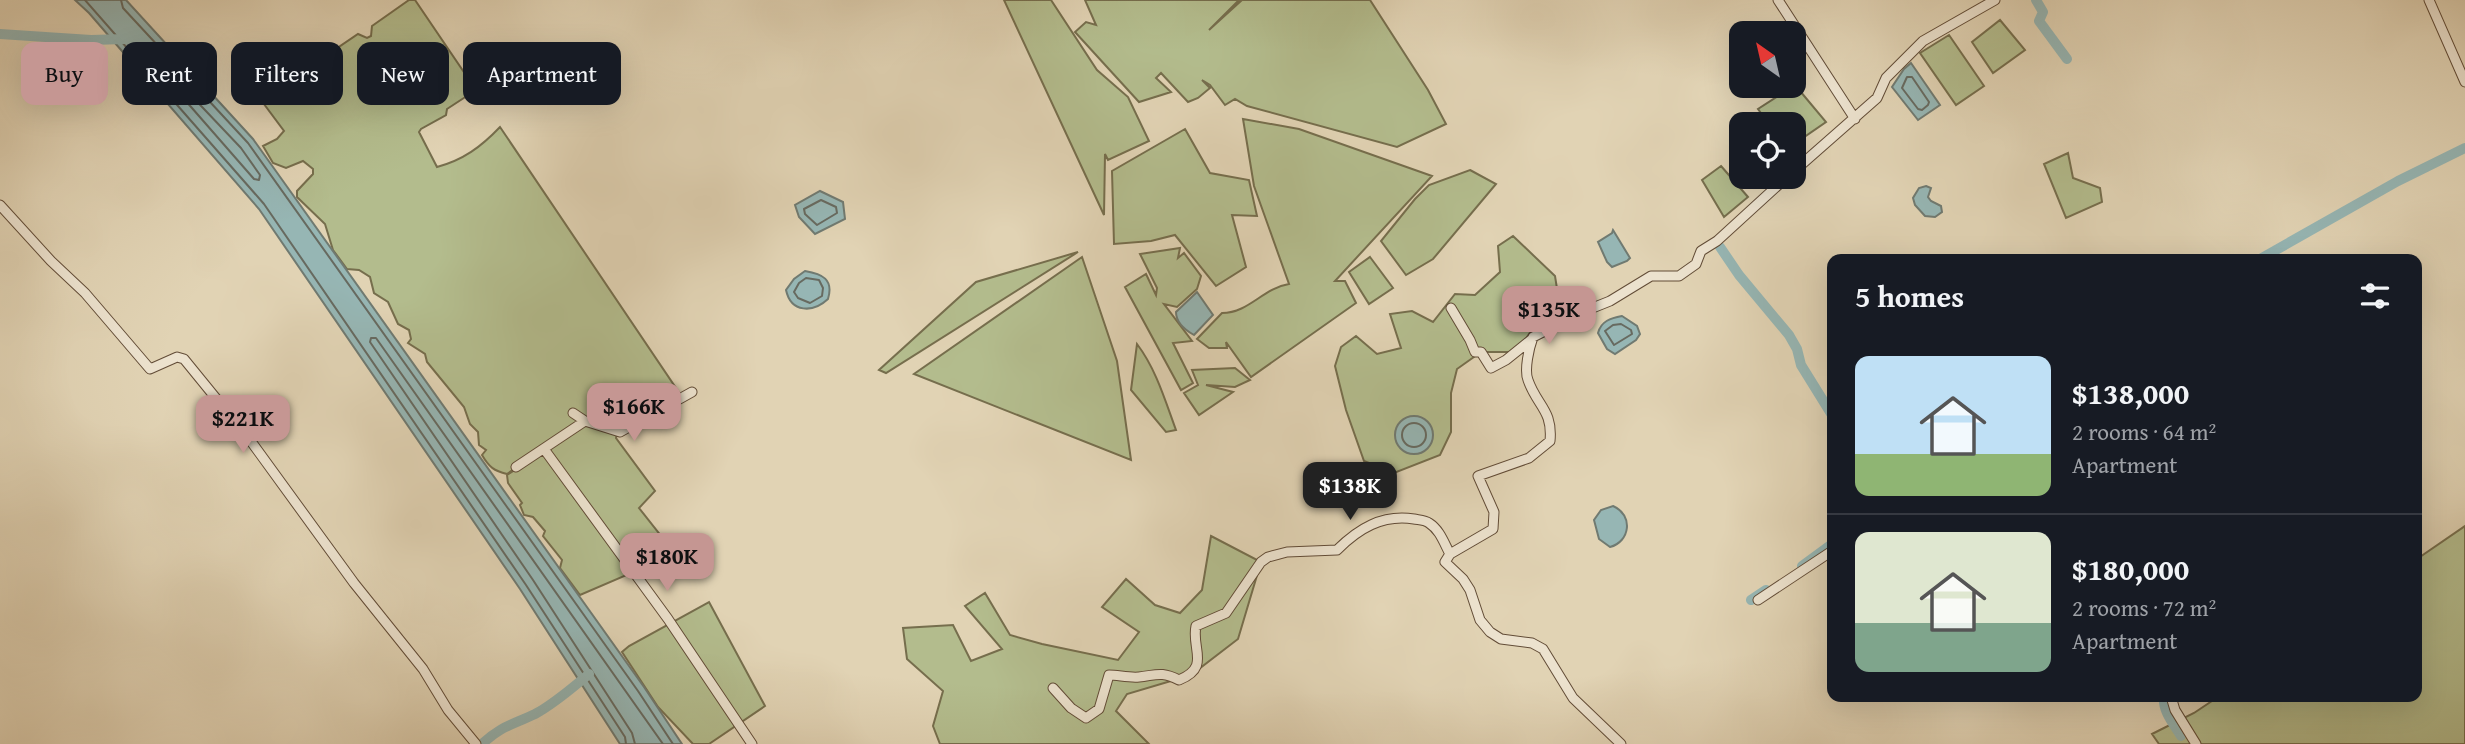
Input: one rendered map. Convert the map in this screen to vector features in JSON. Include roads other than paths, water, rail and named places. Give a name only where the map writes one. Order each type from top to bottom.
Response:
[{"type":"street","points":[[1778,0],[1854,119]]},
{"type":"street","points":[[1806,161],[1877,97],[1886,78],[1923,41],[1996,0]]},
{"type":"street","points":[[2429,0],[2465,82]]},
{"type":"street","points":[[1451,308],[1475,352],[1481,352],[1491,368],[1511,356],[1533,337],[1610,301],[1651,276],[1679,276],[1696,264],[1701,251],[1717,241],[1774,189]]},
{"type":"street","points":[[0,205],[51,261],[85,293],[150,369],[177,357],[184,359],[250,440],[354,583],[423,669],[448,710],[475,743]]},
{"type":"street","points":[[1533,337],[1528,353],[1527,378],[1552,425],[1550,441],[1529,458],[1478,476],[1494,512],[1493,529],[1450,554],[1445,562],[1463,579],[1470,590],[1480,620],[1501,639],[1532,643],[1543,649],[1573,698],[1621,744]]},
{"type":"street","points":[[573,413],[585,421],[620,432],[692,393]]},
{"type":"street","points":[[516,467],[585,421]]},
{"type":"street","points":[[544,449],[668,619],[752,744]]},
{"type":"street","points":[[1053,688],[1071,708],[1086,718],[1099,709],[1109,675],[1138,677],[1153,673],[1166,674],[1179,680],[1191,676],[1199,654],[1194,635],[1196,625],[1226,613],[1261,562],[1278,553],[1337,550],[1348,538],[1358,534],[1370,523],[1387,518],[1407,518],[1427,521],[1437,531],[1450,554]]},
{"type":"street","points":[[1758,600],[1827,554]]},
{"type":"street","points":[[2173,702],[2196,744]]},
{"type":"water","points":[[75,0],[126,0],[164,42],[122,42],[122,51]]},
{"type":"water","points":[[1911,63],[1940,105],[1918,120],[1892,87]]},
{"type":"water","points":[[217,100],[253,139],[682,744],[620,744],[520,589],[259,209],[169,105],[217,105]]},
{"type":"water","points":[[1919,188],[1931,188],[1928,197],[1931,201],[1941,206],[1942,212],[1935,217],[1925,216],[1915,205],[1913,198]]},
{"type":"water","points":[[820,191],[843,202],[845,219],[815,234],[799,217],[795,205]]},
{"type":"water","points":[[1613,230],[1630,258],[1612,267],[1598,242]]},
{"type":"water","points":[[805,271],[817,274],[828,282],[828,299],[816,307],[798,307],[789,298],[786,290],[794,279]]},
{"type":"water","points":[[1197,292],[1213,315],[1194,335],[1182,326],[1176,312]]},
{"type":"water","points":[[1622,316],[1637,326],[1640,334],[1636,340],[1615,354],[1607,349],[1598,333],[1607,321]]},
{"type":"water","points":[[1414,416],[1427,422],[1433,435],[1427,448],[1414,454],[1401,448],[1395,435],[1401,422]]},
{"type":"water","points":[[1613,506],[1624,516],[1627,528],[1622,540],[1610,547],[1599,539],[1594,520],[1601,510]]},
{"type":"waterway","points":[[2036,0],[2043,12],[2039,21],[2067,59]]},
{"type":"waterway","points":[[0,34],[91,40],[125,39]]},
{"type":"waterway","points":[[2269,254],[2398,181],[2465,148]]},
{"type":"waterway","points":[[1720,247],[1739,275],[1789,335],[1797,349],[1801,365],[1827,407]]},
{"type":"waterway","points":[[1802,566],[1827,548]]},
{"type":"waterway","points":[[1751,600],[1766,590]]},
{"type":"waterway","points":[[482,744],[501,729],[549,706],[589,674]]},
{"type":"waterway","points":[[2164,702],[2181,736]]}]
